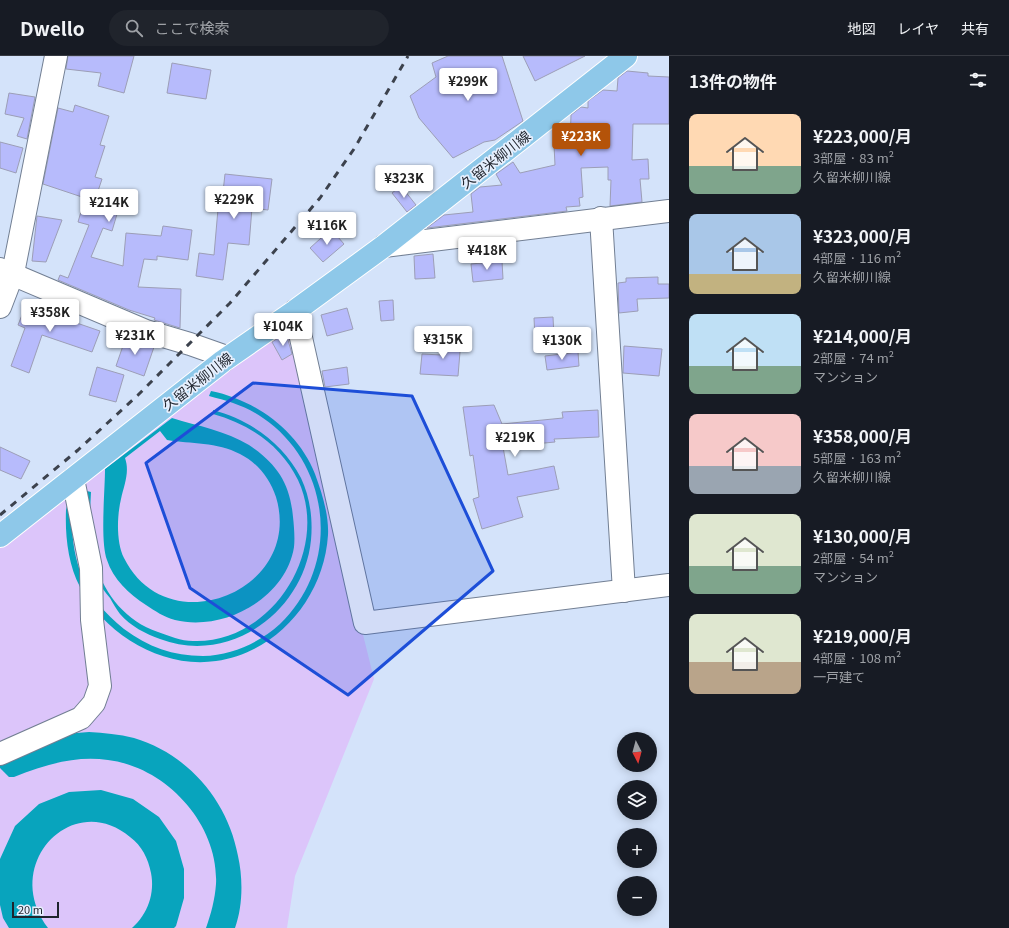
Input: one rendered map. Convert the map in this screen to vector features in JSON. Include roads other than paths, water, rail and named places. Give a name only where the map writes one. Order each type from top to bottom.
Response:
[{"type":"main road","name":"久留米柳川線","points":[[0,536],[223,360],[295,312],[384,246],[615,60]]},
{"type":"street","points":[[0,307],[6,271],[56,56]]},
{"type":"street","points":[[384,246],[601,218],[669,211]]},
{"type":"street","points":[[601,218],[624,591]]},
{"type":"street","points":[[6,271],[146,331],[224,356],[223,360]]},
{"type":"street","points":[[295,312],[365,623],[669,585]]},
{"type":"street","points":[[0,754],[81,718],[94,703],[100,686],[92,620],[92,568],[73,479]]},
{"type":"water","points":[[211,391],[228,395],[259,410],[274,420],[298,444],[315,474],[320,489],[326,512],[328,535],[325,558],[318,580],[307,600],[294,618],[278,634],[259,646],[238,656],[216,661],[195,662],[175,659],[155,653],[137,645],[104,620],[91,604],[76,578],[68,550],[66,510],[67,505],[72,506],[73,543],[76,559],[89,589],[98,603],[110,616],[124,629],[142,641],[171,652],[192,656],[203,656],[224,653],[244,647],[272,631],[280,624],[300,600],[313,574],[320,546],[320,517],[315,489],[303,462],[286,438],[263,418],[250,410],[209,396]]},
{"type":"water","points":[[213,410],[240,420],[264,435],[275,444],[294,465],[301,478],[309,500],[312,524],[311,540],[305,566],[294,589],[279,610],[259,626],[237,638],[212,645],[186,645],[160,639],[149,635],[128,622],[120,614],[98,581],[95,573],[93,555],[100,576],[111,597],[136,621],[158,632],[184,640],[193,641],[222,638],[247,627],[270,610],[288,588],[300,562],[307,535],[306,507],[298,480],[283,456],[273,446],[251,430],[226,418],[213,414]]},
{"type":"water","points":[[172,418],[212,429],[240,440],[267,459],[280,475],[289,494],[293,521],[294,547],[289,565],[279,582],[266,596],[250,607],[232,616],[213,621],[194,622],[175,620],[160,614],[140,601],[122,586],[113,574],[107,560],[103,529],[105,469]],"holes":[[[160,431],[167,440],[213,445],[240,454],[258,467],[267,478],[276,497],[279,530],[270,558],[252,580],[227,595],[199,602],[170,599],[144,584],[121,552],[118,537],[118,521],[127,473],[125,458]]]},
{"type":"water","points":[[87,491],[91,492],[91,547],[87,516]]},
{"type":"water","points":[[89,732],[134,738],[154,745],[172,755],[188,768],[202,782],[215,799],[233,836],[240,865],[241,901],[235,928],[206,928],[210,917],[216,884],[215,862],[209,840],[198,820],[185,802],[168,786],[150,774],[129,765],[108,760],[84,759],[60,762],[14,777],[9,777],[0,768],[0,763],[64,734]]},
{"type":"water","points":[[101,790],[133,799],[159,817],[176,841],[184,869],[184,898],[176,926],[174,928],[132,928],[146,910],[151,896],[151,873],[146,857],[138,844],[130,837],[108,824],[87,822],[67,828],[50,840],[38,858],[33,880],[35,903],[48,928],[9,928],[3,918],[0,905],[0,859],[15,826],[39,804],[69,792]]},
{"type":"railway","points":[[0,515],[78,450],[138,395],[230,303],[320,198],[354,149],[408,56]]}]
